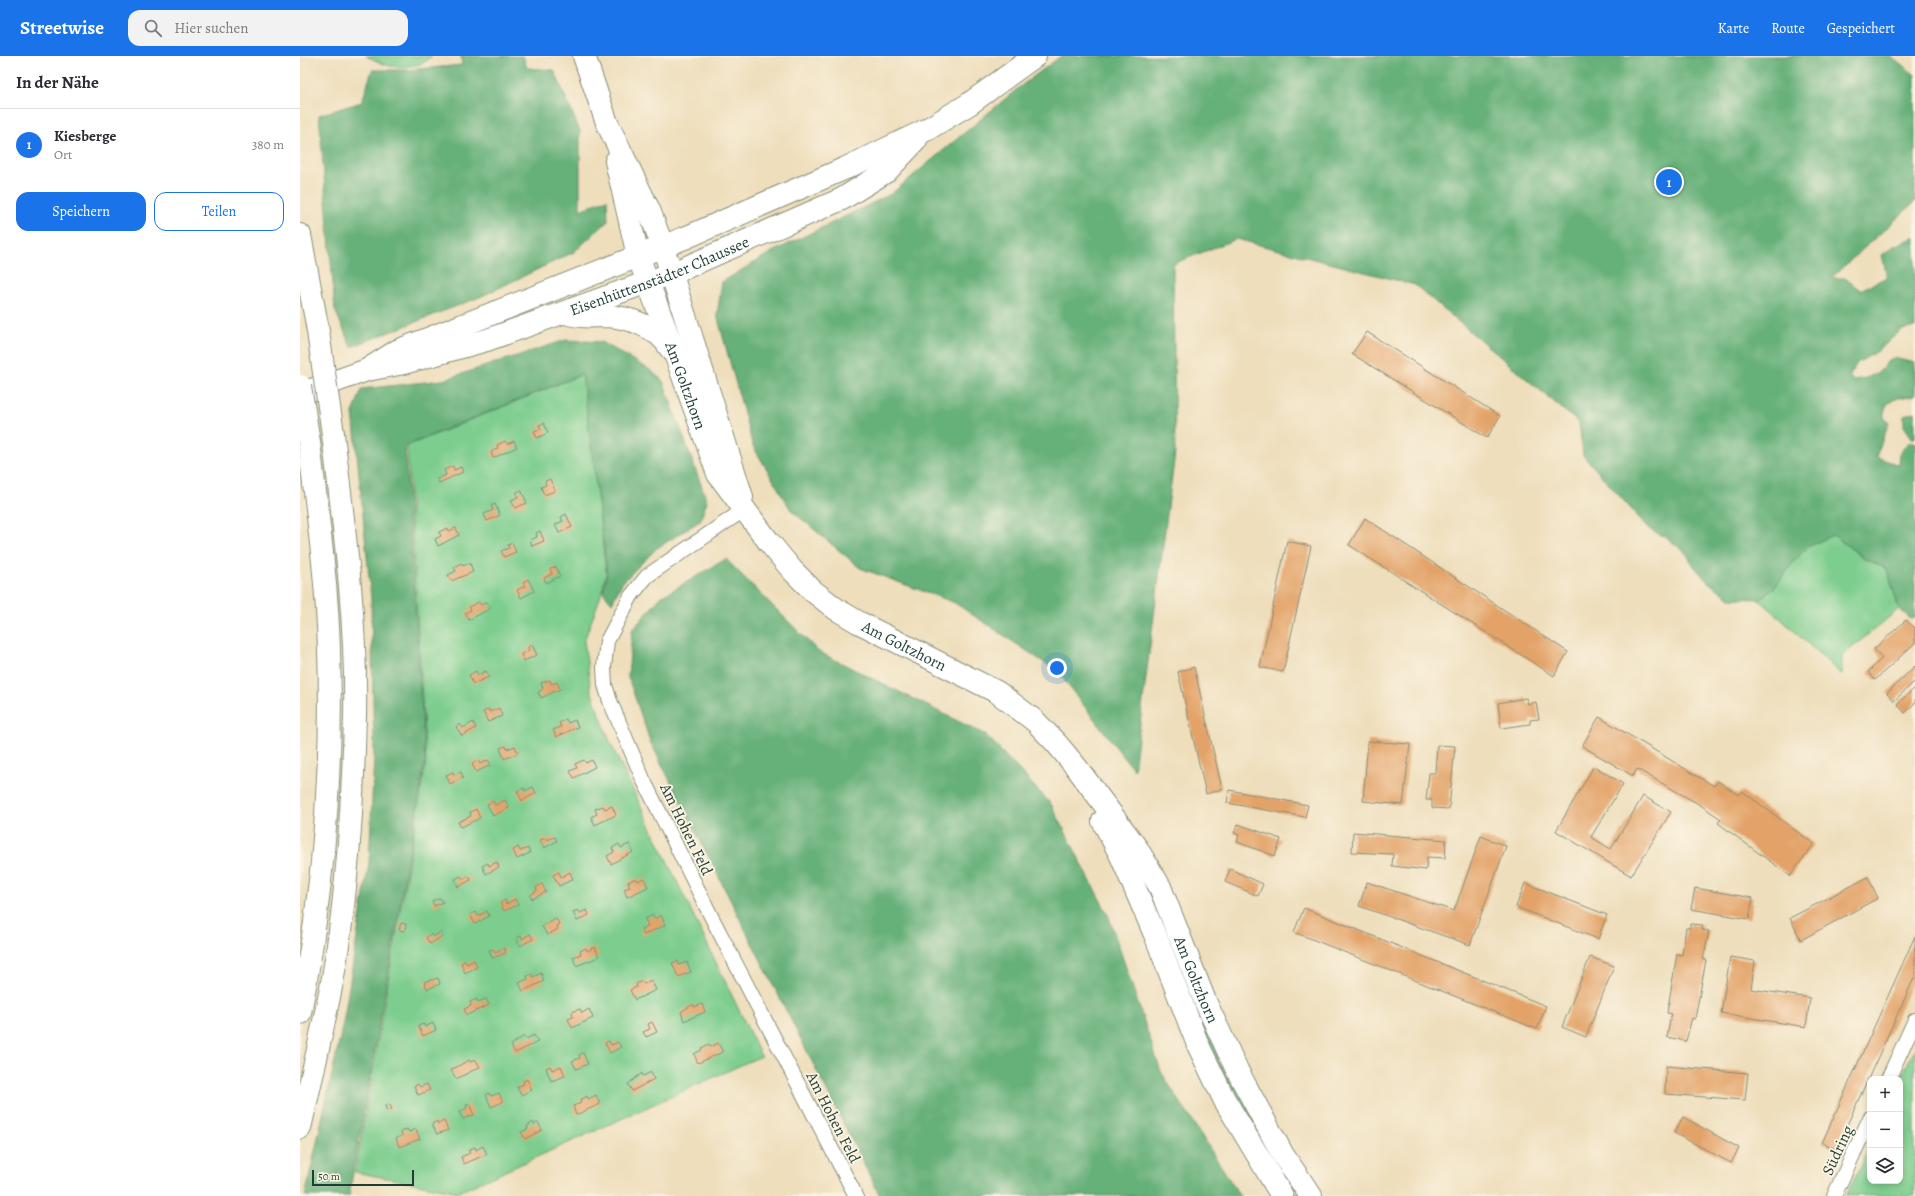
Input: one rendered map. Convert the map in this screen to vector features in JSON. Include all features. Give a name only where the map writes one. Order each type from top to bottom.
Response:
[{"type":"main road","points":[[584,56],[607,123]]},
{"type":"main road","name":"Eisenhüttenstädter Chaussee","points":[[367,370],[397,351],[663,247],[808,185],[926,130],[969,104],[1034,56]]},
{"type":"main road","name":"Am Goltzhorn","points":[[607,123],[649,210],[673,274],[745,509]]},
{"type":"main road","name":"Am Goltzhorn","points":[[607,123],[638,256],[718,474],[769,542],[792,570],[813,591],[836,609],[997,692],[1035,721],[1057,744],[1136,847],[1160,887],[1205,1001],[1238,1072],[1283,1155],[1311,1196]]},
{"type":"main road","name":"Eisenhüttenstädter Chaussee","points":[[300,394],[367,370],[404,363],[487,340],[673,274],[842,199],[887,171],[926,130]]},
{"type":"main road","points":[[300,235],[317,325],[333,434],[345,538],[353,643],[355,713],[352,804],[344,894],[333,976],[316,1061],[300,1128]]},
{"type":"main road","points":[[564,312],[583,317],[607,316],[634,322],[653,329],[666,341],[678,362]]},
{"type":"main road","points":[[300,386],[309,442],[324,579],[329,649],[327,807],[318,896],[300,1014]]},
{"type":"main road","name":"Am Goltzhorn","points":[[1076,768],[1121,856],[1156,937],[1198,1045],[1214,1079],[1224,1099],[1282,1196]]},
{"type":"street","name":"Am Hohen Feld","points":[[745,509],[647,576],[631,596],[607,641],[604,667],[605,685],[610,701],[643,779],[712,918],[856,1196]]},
{"type":"street","points":[[1889,1076],[1915,1020]]},
{"type":"street","name":"Südring","points":[[1834,1196],[1867,1124]]},
{"type":"green space","points":[[366,56],[432,56],[428,60],[418,65],[400,67],[390,66]]},
{"type":"green space","points":[[461,56],[523,56],[527,68],[554,70],[580,131],[580,210],[607,199],[608,221],[574,252],[480,297],[351,347],[335,310],[319,115],[362,102],[372,70],[409,70],[462,65]]},
{"type":"green space","points":[[1061,56],[1891,56],[1915,75],[1915,202],[1831,278],[1845,278],[1860,290],[1887,277],[1882,255],[1894,246],[1915,237],[1915,327],[1901,330],[1878,351],[1857,363],[1849,376],[1853,380],[1866,378],[1878,373],[1886,363],[1894,358],[1915,363],[1915,395],[1898,398],[1886,406],[1884,418],[1889,422],[1876,457],[1899,465],[1900,452],[1908,443],[1915,443],[1915,618],[1911,619],[1899,609],[1887,569],[1864,558],[1833,535],[1809,546],[1794,561],[1775,587],[1759,599],[1730,598],[1707,581],[1694,566],[1686,553],[1667,538],[1649,529],[1583,455],[1579,423],[1415,285],[1236,239],[1173,264],[1175,453],[1134,770],[1057,671],[955,603],[860,568],[791,510],[753,446],[717,315],[722,282],[770,253],[891,194],[1017,89]]},
{"type":"green space","points":[[566,340],[602,342],[650,370],[663,381],[707,501],[700,521],[657,548],[622,583],[612,603],[603,592],[607,573],[582,374],[405,446],[425,762],[349,1196],[305,1196],[343,1024],[369,863],[374,755],[371,598],[353,413],[362,389],[443,380]]},
{"type":"green space","points":[[583,374],[606,573],[601,595],[584,641],[591,691],[610,742],[761,1056],[459,1192],[355,1172],[426,763],[407,446]]},
{"type":"green space","points":[[1915,412],[1915,438],[1912,438],[1904,426],[1904,415]]},
{"type":"green space","points":[[1833,535],[1864,558],[1887,569],[1899,609],[1842,656],[1842,675],[1759,599],[1775,587],[1794,561],[1809,546]]},
{"type":"green space","points":[[726,559],[819,652],[986,735],[1051,804],[1109,917],[1161,1072],[1240,1196],[880,1196],[650,741],[628,677],[632,630],[661,597]]},
{"type":"green space","points":[[1169,929],[1301,1196],[1295,1196],[1272,1161],[1222,1072],[1199,1023],[1162,933]]},
{"type":"green space","points":[[1915,1048],[1915,1196],[1846,1196],[1867,1151],[1867,1184],[1903,1184],[1902,1076]]},
{"type":"building","points":[[1367,332],[1500,416],[1487,438],[1352,354]]},
{"type":"building","points":[[544,423],[548,433],[537,438],[534,431],[541,429],[539,425]]},
{"type":"building","points":[[505,441],[507,444],[514,441],[517,447],[493,458],[491,452],[498,448],[497,445]]},
{"type":"building","points":[[453,466],[454,470],[461,467],[463,472],[439,483],[437,479],[446,475],[444,470]]},
{"type":"building","points":[[550,479],[555,491],[544,495],[541,487],[546,485],[545,481]]},
{"type":"building","points":[[521,490],[527,503],[515,508],[511,500],[518,497],[516,493]]},
{"type":"building","points":[[495,504],[500,515],[487,521],[484,514],[493,510],[491,506]]},
{"type":"building","points":[[566,514],[572,527],[559,533],[555,525],[563,521],[561,517]]},
{"type":"building","points":[[1365,518],[1568,652],[1554,676],[1349,545]]},
{"type":"building","points":[[447,528],[449,531],[456,528],[459,535],[438,546],[435,539],[441,536],[439,532]]},
{"type":"building","points":[[540,531],[544,541],[532,546],[530,540],[537,537],[536,533]]},
{"type":"building","points":[[1287,541],[1311,546],[1283,672],[1260,667]]},
{"type":"building","points":[[512,543],[516,552],[504,557],[501,551],[509,548],[508,545]]},
{"type":"building","points":[[462,563],[463,566],[470,563],[473,572],[451,581],[448,575],[456,571],[454,567]]},
{"type":"building","points":[[556,567],[560,576],[546,583],[544,578],[552,574],[550,569]]},
{"type":"building","points":[[528,579],[534,591],[521,598],[517,590],[525,586],[523,582]]},
{"type":"building","points":[[479,602],[481,605],[487,602],[491,608],[469,620],[465,613],[471,610],[469,607]]},
{"type":"building","points":[[1906,620],[1915,628],[1915,643],[1875,680],[1868,672],[1882,658],[1874,649]]},
{"type":"building","points":[[532,645],[537,655],[524,661],[521,654],[529,650],[528,647]]},
{"type":"building","points":[[1915,666],[1915,681],[1894,701],[1887,693]]},
{"type":"building","points":[[1194,667],[1222,789],[1206,794],[1178,672]]},
{"type":"building","points":[[476,671],[478,675],[486,671],[489,677],[473,684],[469,675]]},
{"type":"building","points":[[550,680],[551,684],[557,682],[560,689],[541,698],[538,692],[543,689],[541,683]]},
{"type":"building","points":[[1915,688],[1915,703],[1905,713],[1897,704]]},
{"type":"building","points":[[1526,698],[1528,704],[1536,702],[1539,719],[1530,720],[1530,724],[1501,728],[1498,703]]},
{"type":"building","points":[[499,708],[502,716],[488,722],[483,712],[489,709],[490,712]]},
{"type":"building","points":[[1599,717],[1714,786],[1718,781],[1738,795],[1742,791],[1814,844],[1790,876],[1718,823],[1721,819],[1702,806],[1637,769],[1633,776],[1582,746]]},
{"type":"building","points":[[566,719],[568,723],[575,720],[578,727],[556,737],[553,730],[561,727],[559,723]]},
{"type":"building","points":[[473,722],[476,728],[462,736],[456,727],[460,724],[463,728]]},
{"type":"building","points":[[1368,741],[1410,744],[1403,805],[1363,801]]},
{"type":"building","points":[[1437,745],[1455,746],[1449,809],[1432,808],[1432,800],[1426,800],[1429,773],[1435,773]]},
{"type":"building","points":[[506,746],[507,749],[515,746],[518,753],[504,759],[500,748]]},
{"type":"building","points":[[478,760],[480,764],[488,760],[491,765],[476,772],[472,764]]},
{"type":"building","points":[[584,760],[586,763],[592,760],[595,767],[574,778],[570,771],[577,768],[575,764]]},
{"type":"building","points":[[1594,766],[1623,784],[1591,837],[1611,849],[1643,796],[1671,812],[1631,876],[1556,831]]},
{"type":"building","points":[[453,772],[454,775],[461,772],[463,778],[450,784],[446,775]]},
{"type":"building","points":[[533,787],[536,793],[522,801],[517,791],[524,788],[525,791]]},
{"type":"building","points":[[1229,790],[1308,805],[1305,817],[1227,803]]},
{"type":"building","points":[[505,800],[509,808],[493,816],[487,804],[493,801],[495,805]]},
{"type":"building","points":[[603,806],[605,809],[612,806],[616,815],[595,825],[591,817],[597,814],[595,809]]},
{"type":"building","points":[[476,809],[480,818],[461,827],[458,822],[471,816],[470,812]]},
{"type":"building","points":[[1238,824],[1281,839],[1275,856],[1237,842],[1239,835],[1234,833]]},
{"type":"building","points":[[1353,832],[1446,840],[1445,858],[1427,857],[1426,870],[1392,866],[1393,854],[1352,852]]},
{"type":"building","points":[[1481,836],[1506,846],[1470,945],[1359,906],[1367,882],[1454,911]]},
{"type":"building","points":[[555,837],[557,841],[544,848],[540,840],[546,838],[547,840]]},
{"type":"building","points":[[619,844],[621,848],[629,844],[633,852],[611,864],[607,856],[614,852],[612,848]]},
{"type":"building","points":[[518,847],[520,851],[528,848],[530,853],[517,859],[513,850]]},
{"type":"building","points":[[497,862],[499,867],[486,874],[482,866],[488,863],[489,866]]},
{"type":"building","points":[[1230,869],[1263,884],[1258,896],[1225,882]]},
{"type":"building","points":[[559,872],[561,877],[570,872],[573,879],[559,886],[553,875]]},
{"type":"building","points":[[461,876],[463,879],[469,876],[471,880],[458,887],[455,879]]},
{"type":"building","points":[[1868,877],[1878,898],[1801,940],[1790,918]]},
{"type":"building","points":[[636,878],[638,881],[644,878],[648,887],[627,897],[624,889],[630,887],[628,882]]},
{"type":"building","points":[[1525,883],[1607,915],[1598,939],[1516,907]]},
{"type":"building","points":[[542,884],[546,892],[532,899],[530,895],[537,891],[536,887]]},
{"type":"building","points":[[1695,888],[1753,898],[1749,919],[1691,909]]},
{"type":"building","points":[[440,898],[443,902],[434,906],[432,901]]},
{"type":"building","points":[[515,899],[518,905],[504,911],[500,903],[505,900],[506,904]]},
{"type":"building","points":[[1304,908],[1546,1006],[1537,1029],[1294,932]]},
{"type":"building","points":[[578,910],[580,913],[587,910],[589,915],[577,921],[573,912]]},
{"type":"building","points":[[487,911],[489,916],[475,924],[470,915],[476,912],[478,916]]},
{"type":"building","points":[[653,915],[654,919],[661,915],[665,925],[644,935],[641,929],[648,926],[645,919]]},
{"type":"building","points":[[556,918],[559,924],[556,926],[558,929],[547,935],[542,926]]},
{"type":"building","points":[[401,923],[406,924],[405,931],[399,930]]},
{"type":"building","points":[[1690,924],[1703,925],[1702,930],[1709,931],[1703,960],[1706,960],[1695,1019],[1692,1018],[1686,1041],[1667,1037],[1671,1014],[1667,1013],[1677,954],[1682,955],[1686,928],[1690,928]]},
{"type":"building","points":[[441,932],[443,936],[430,944],[426,937],[431,934],[433,937]]},
{"type":"building","points":[[530,934],[533,939],[520,946],[516,938],[521,936],[522,939]]},
{"type":"building","points":[[1915,936],[1915,976],[1869,1076],[1867,1076],[1867,1081],[1836,1149],[1822,1143]]},
{"type":"building","points":[[595,947],[599,957],[576,966],[573,957],[581,954],[580,951],[586,948],[587,951]]},
{"type":"building","points":[[504,948],[506,953],[492,958],[489,950],[493,949],[495,952]]},
{"type":"building","points":[[1590,957],[1614,966],[1586,1037],[1562,1027]]},
{"type":"building","points":[[1730,957],[1755,961],[1751,989],[1810,998],[1806,1027],[1721,1013]]},
{"type":"building","points":[[474,960],[477,967],[465,973],[461,963],[465,961],[467,964]]},
{"type":"building","points":[[678,961],[679,965],[687,962],[691,972],[678,977],[672,963]]},
{"type":"building","points":[[541,973],[544,981],[523,991],[519,983],[528,979],[527,976],[529,975],[532,974],[533,977]]},
{"type":"building","points":[[438,978],[440,984],[427,989],[424,982]]},
{"type":"building","points":[[651,980],[656,990],[635,1000],[630,990],[637,987],[636,984],[642,981],[644,984]]},
{"type":"building","points":[[477,999],[478,1002],[486,999],[489,1005],[467,1015],[464,1009],[471,1006],[470,1002]]},
{"type":"building","points":[[693,1004],[694,1007],[702,1004],[705,1012],[684,1021],[681,1012]]},
{"type":"building","points":[[580,1009],[582,1013],[589,1009],[593,1018],[572,1028],[568,1019],[573,1017],[572,1012]]},
{"type":"building","points":[[652,1022],[657,1032],[646,1037],[643,1032],[650,1029],[648,1024]]},
{"type":"building","points":[[433,1023],[436,1030],[423,1036],[418,1026],[424,1024],[425,1027]]},
{"type":"building","points":[[534,1035],[538,1042],[515,1053],[511,1045],[524,1036],[526,1039]]},
{"type":"building","points":[[609,1041],[611,1045],[618,1042],[621,1047],[610,1053],[605,1043]]},
{"type":"building","points":[[718,1043],[723,1052],[698,1063],[694,1054],[709,1044],[710,1047]]},
{"type":"building","points":[[583,1053],[588,1064],[576,1069],[572,1061],[580,1058],[579,1055]]},
{"type":"building","points":[[469,1060],[470,1062],[476,1060],[480,1067],[456,1079],[451,1070]]},
{"type":"building","points":[[550,1066],[552,1070],[561,1066],[565,1076],[551,1081],[546,1068]]},
{"type":"building","points":[[1666,1066],[1748,1073],[1745,1100],[1665,1094]]},
{"type":"building","points":[[651,1072],[654,1079],[632,1091],[628,1084],[642,1073],[643,1076]]},
{"type":"building","points":[[527,1079],[532,1090],[521,1095],[517,1087],[524,1084],[523,1081]]},
{"type":"building","points":[[418,1084],[420,1087],[427,1084],[430,1090],[418,1095],[414,1086]]},
{"type":"building","points":[[489,1093],[491,1096],[499,1093],[503,1102],[491,1107],[486,1095]]},
{"type":"building","points":[[596,1095],[600,1104],[576,1115],[573,1106],[581,1103],[580,1100],[587,1096],[588,1099]]},
{"type":"building","points":[[389,1104],[392,1109],[387,1111],[385,1106]]},
{"type":"building","points":[[469,1104],[474,1115],[463,1119],[459,1112],[467,1108],[466,1105]]},
{"type":"building","points":[[1683,1117],[1739,1148],[1731,1163],[1674,1133]]},
{"type":"building","points":[[437,1121],[438,1124],[444,1121],[448,1130],[437,1134],[432,1124]]},
{"type":"building","points":[[533,1122],[534,1125],[538,1122],[542,1130],[525,1139],[521,1132],[528,1129],[527,1126]]},
{"type":"building","points":[[407,1129],[409,1132],[416,1129],[420,1139],[399,1147],[396,1138],[402,1136],[401,1131]]},
{"type":"building","points":[[483,1146],[487,1154],[464,1164],[461,1157],[470,1153],[468,1150],[475,1147],[476,1150]]},
{"type":"place","name":"Kiesberge","points":[[1669,182]]}]
